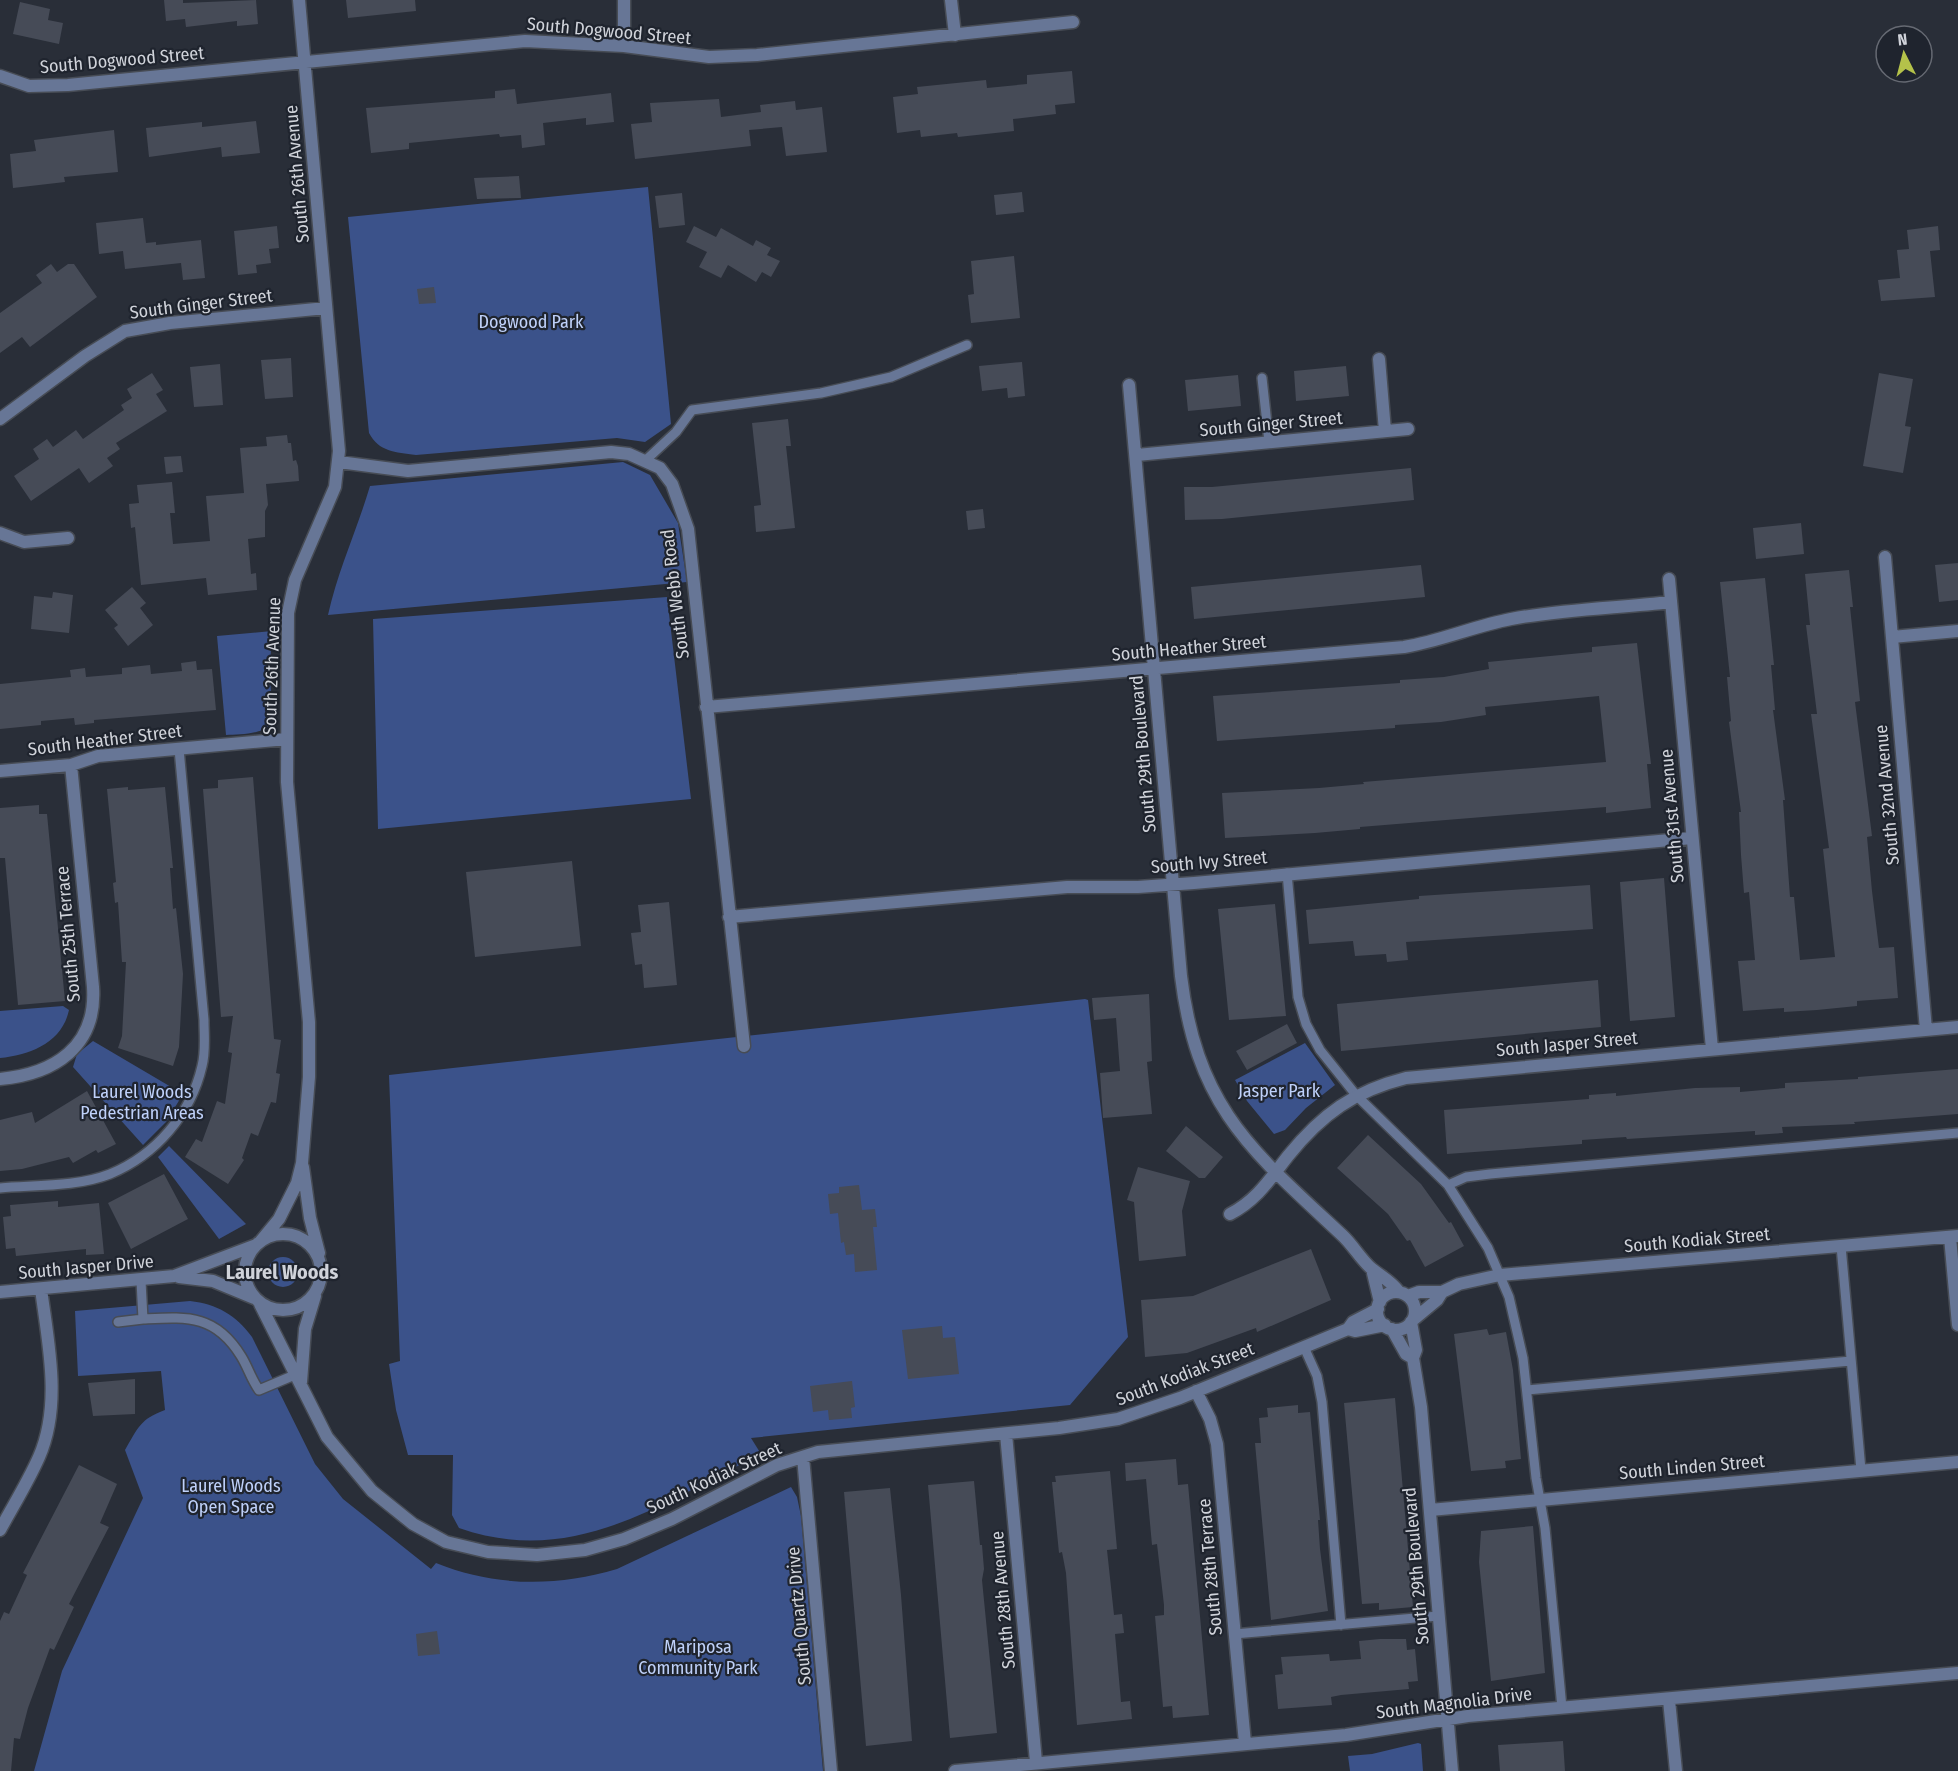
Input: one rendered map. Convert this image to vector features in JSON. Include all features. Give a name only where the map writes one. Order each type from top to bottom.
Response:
[{"type":"street","name":"South 26th Avenue","points":[[258,1243],[289,1203],[302,1163],[309,1077],[309,1022],[287,782],[290,600],[295,580],[330,501],[339,462],[339,435],[299,0]]},
{"type":"street","points":[[624,0],[624,46]]},
{"type":"street","points":[[951,0],[955,35]]},
{"type":"street","name":"South Dogwood Street","points":[[0,76],[29,86],[47,86],[525,41],[624,46],[709,57],[757,55],[1073,22]]},
{"type":"street","name":"South Ginger Street","points":[[0,419],[84,356],[125,332],[170,323],[326,308]]},
{"type":"street","points":[[1379,359],[1385,431]]},
{"type":"street","name":"South 29th Boulevard","points":[[1129,385],[1185,1010],[1197,1056],[1220,1105],[1244,1140],[1275,1174],[1343,1236],[1372,1269],[1380,1272],[1403,1294]]},
{"type":"street","name":"South Ginger Street","points":[[1137,455],[1408,429]]},
{"type":"street","name":"South Webb Road","points":[[339,462],[408,471],[611,452],[646,460],[660,468],[672,484],[688,529],[744,1046]]},
{"type":"street","points":[[0,533],[24,542],[68,538]]},
{"type":"street","name":"South 32nd Avenue","points":[[1884,557],[1926,1030]]},
{"type":"street","name":"South 31st Avenue","points":[[1669,579],[1712,1049]]},
{"type":"street","name":"South Heather Street","points":[[706,707],[1404,647],[1432,643],[1507,620],[1529,616],[1671,602]]},
{"type":"street","points":[[1892,637],[1958,631]]},
{"type":"street","name":"South Heather Street","points":[[0,771],[71,765],[98,756],[287,739]]},
{"type":"street","name":"South 25th Terrace","points":[[0,1079],[38,1073],[59,1062],[74,1047],[92,1015],[93,987],[71,765]]},
{"type":"street","name":"South Ivy Street","points":[[729,917],[1067,887],[1173,884],[1692,838]]},
{"type":"street","name":"South Jasper Street","points":[[1230,1214],[1256,1199],[1317,1124],[1356,1095],[1385,1083],[1425,1075],[1958,1027]]},
{"type":"street","name":"South 26th Avenue","points":[[302,1163],[321,1264]]},
{"type":"street","points":[[282,1234],[299,1238],[311,1246],[321,1264],[318,1289],[309,1301],[296,1309],[281,1311],[257,1301],[247,1286],[244,1271],[250,1252],[258,1243],[282,1234]]},
{"type":"street","points":[[1954,1236],[1958,1325]]},
{"type":"street","name":"South Kodiak Street","points":[[1403,1294],[1442,1292],[1459,1284],[1500,1275],[1954,1236]]},
{"type":"street","name":"South Jasper Drive","points":[[0,1292],[141,1281],[174,1276],[258,1243]]},
{"type":"street","name":"South 29th Boulevard","points":[[1372,1269],[1379,1305]]},
{"type":"street","name":"South Jasper Drive","points":[[174,1276],[213,1281],[257,1301]]},
{"type":"street","points":[[0,1530],[39,1456],[48,1425],[51,1382],[41,1289]]},
{"type":"street","name":"South Kodiak Street","points":[[299,1378],[305,1329],[318,1289]]},
{"type":"street","name":"South Kodiak Street","points":[[1412,1321],[1437,1300],[1442,1292]]},
{"type":"street","points":[[1387,1294],[1403,1294],[1415,1309],[1412,1321],[1404,1328],[1388,1327],[1378,1316],[1379,1305],[1387,1294]]},
{"type":"street","name":"South Kodiak Street","points":[[257,1301],[299,1378],[327,1437],[372,1491],[413,1524],[446,1542],[488,1552],[558,1554],[585,1551],[624,1539],[672,1519],[777,1465],[818,1452],[1097,1424],[1140,1412],[1348,1329],[1353,1322],[1379,1305]]},
{"type":"street","name":"South 29th Boulevard","points":[[1412,1321],[1416,1350],[1413,1358],[1421,1407],[1452,1771]]},
{"type":"street","name":"South 29th Boulevard","points":[[1388,1327],[1406,1354],[1413,1358]]},
{"type":"street","name":"South Kodiak Street","points":[[1348,1329],[1355,1331],[1388,1327]]},
{"type":"street","name":"South 28th Terrace","points":[[1196,1391],[1210,1419],[1217,1444],[1245,1743]]},
{"type":"street","name":"South 28th Avenue","points":[[1006,1434],[1036,1762]]},
{"type":"street","name":"South Quartz Drive","points":[[803,1457],[831,1771]]},
{"type":"street","name":"South Linden Street","points":[[1430,1510],[1541,1498],[1958,1462]]},
{"type":"street","name":"South Magnolia Drive","points":[[955,1771],[1346,1735],[1447,1718],[1958,1673]]},
{"type":"street","points":[[1669,1700],[1676,1771]]},
{"type":"lane","points":[[646,460],[676,432],[692,410],[821,393],[891,377],[967,345]]},
{"type":"lane","points":[[1262,378],[1269,442]]},
{"type":"lane","points":[[0,1188],[88,1179],[110,1174],[143,1155],[169,1133],[191,1100],[202,1065],[204,1020],[179,749]]},
{"type":"lane","points":[[1287,873],[1298,997],[1306,1024],[1324,1057],[1356,1095],[1448,1185],[1488,1248],[1500,1275],[1518,1330],[1527,1390],[1536,1478],[1541,1498],[1562,1708]]},
{"type":"lane","points":[[1448,1185],[1466,1177],[1490,1174],[1958,1133]]},
{"type":"lane","points":[[1841,1246],[1861,1470]]},
{"type":"lane","points":[[141,1281],[143,1319]]},
{"type":"lane","points":[[118,1322],[186,1317],[202,1320],[218,1328],[234,1345],[259,1389],[299,1378]]},
{"type":"lane","points":[[1304,1347],[1317,1376],[1322,1402],[1341,1625]]},
{"type":"lane","points":[[1527,1390],[1851,1361]]},
{"type":"lane","points":[[1234,1634],[1438,1616]]},
{"type":"green space","name":"Dogwood Park","points":[[648,187],[671,424],[645,442],[617,438],[416,455],[388,450],[373,439],[369,433],[348,217]]},
{"type":"green space","points":[[623,462],[650,475],[678,523],[687,582],[328,615],[370,486]]},
{"type":"green space","points":[[667,597],[691,799],[378,829],[373,619]]},
{"type":"green space","points":[[272,631],[270,684],[271,694],[277,706],[276,717],[266,728],[259,731],[226,735],[217,636]]},
{"type":"green space","points":[[1088,1000],[1128,1337],[1070,1405],[751,1438],[761,1454],[688,1492],[616,1524],[579,1535],[541,1540],[501,1538],[459,1528],[452,1515],[453,1455],[408,1455],[396,1410],[389,1364],[400,1361],[389,1075]]},
{"type":"green space","points":[[63,1006],[69,1010],[65,1021],[52,1039],[33,1050],[0,1058],[0,1011]]},
{"type":"green space","name":"Laurel Woods Pedestrian Areas","points":[[93,1041],[183,1094],[166,1122],[143,1145],[73,1067],[77,1054]]},
{"type":"green space","name":"Jasper Park","points":[[1305,1043],[1335,1085],[1306,1108],[1285,1130],[1274,1134],[1247,1101],[1235,1080]]},
{"type":"green space","name":"Laurel Woods Pedestrian Areas","points":[[169,1146],[246,1224],[219,1239],[158,1157]]},
{"type":"green space","points":[[283,1257],[289,1258],[297,1266],[297,1278],[289,1286],[283,1287],[277,1286],[269,1278],[268,1272],[269,1266],[277,1258]]},
{"type":"green space","points":[[190,1301],[209,1305],[225,1312],[246,1329],[315,1464],[343,1499],[431,1569],[436,1563],[481,1577],[526,1582],[594,1575],[617,1569],[791,1487],[797,1497],[801,1516],[823,1771],[34,1771],[62,1671],[143,1498],[125,1450],[145,1421],[165,1410],[161,1371],[78,1376],[75,1311]]},
{"type":"green space","points":[[1421,1744],[1423,1771],[1350,1771],[1348,1756],[1372,1754]]},
{"type":"building","points":[[164,0],[183,0],[183,3],[256,0],[258,24],[237,26],[237,21],[186,27],[185,19],[166,21]]},
{"type":"building","points":[[346,0],[415,0],[416,11],[348,18]]},
{"type":"building","points":[[20,2],[50,9],[48,20],[63,23],[59,44],[13,34]]},
{"type":"building","points":[[1072,71],[1075,103],[1055,105],[1056,114],[1013,119],[1014,131],[958,137],[957,133],[921,137],[920,130],[897,133],[893,97],[918,94],[917,87],[986,80],[987,88],[1027,84],[1027,75]]},
{"type":"building","points":[[515,89],[517,104],[611,93],[614,122],[586,125],[586,118],[543,123],[545,145],[522,148],[521,135],[500,137],[499,134],[409,143],[409,149],[371,153],[366,108],[495,98],[495,91]]},
{"type":"building","points":[[719,99],[721,117],[761,112],[760,105],[795,101],[796,110],[822,107],[827,152],[786,156],[782,127],[749,130],[751,146],[635,159],[631,124],[652,122],[650,103]]},
{"type":"building","points":[[256,121],[260,153],[222,157],[221,147],[149,157],[146,128],[202,122],[202,127]]},
{"type":"building","points":[[114,130],[118,172],[64,177],[65,182],[13,188],[10,154],[36,151],[34,140]]},
{"type":"building","points":[[519,176],[521,198],[477,199],[474,178]]},
{"type":"building","points":[[1022,192],[1024,212],[996,215],[994,195]]},
{"type":"building","points":[[682,193],[685,225],[659,228],[655,196]]},
{"type":"building","points":[[143,218],[146,243],[156,242],[156,245],[201,240],[205,278],[183,280],[181,263],[125,269],[123,251],[99,254],[96,223]]},
{"type":"building","points":[[277,226],[279,248],[269,249],[271,263],[256,265],[257,273],[238,275],[234,231]]},
{"type":"building","points":[[694,226],[716,237],[721,228],[753,246],[756,240],[771,248],[767,255],[780,261],[771,277],[762,272],[756,282],[728,265],[721,278],[699,267],[707,252],[686,242]]},
{"type":"building","points":[[1938,226],[1940,250],[1930,251],[1935,297],[1881,301],[1878,280],[1900,278],[1897,250],[1909,249],[1907,230]]},
{"type":"building","points":[[1014,256],[1020,318],[971,323],[968,295],[974,294],[971,261]]},
{"type":"building","points":[[51,264],[57,272],[68,264],[74,264],[97,297],[30,347],[22,337],[0,353],[0,313],[42,283],[36,275]]},
{"type":"building","points":[[434,287],[436,303],[419,304],[417,289]]},
{"type":"building","points":[[291,358],[293,397],[265,399],[261,360]]},
{"type":"building","points":[[1022,362],[1025,396],[1008,398],[1007,388],[982,391],[979,366]]},
{"type":"building","points":[[220,364],[223,405],[194,407],[190,367]]},
{"type":"building","points":[[1346,366],[1349,396],[1296,401],[1294,371]]},
{"type":"building","points":[[152,373],[163,390],[156,394],[167,411],[116,443],[120,449],[107,458],[113,466],[89,483],[79,468],[31,501],[14,476],[39,459],[33,449],[47,439],[53,447],[76,430],[83,439],[124,410],[121,405],[132,398],[127,389]]},
{"type":"building","points":[[1879,373],[1913,379],[1905,426],[1911,427],[1903,473],[1863,466]]},
{"type":"building","points":[[1238,375],[1241,406],[1188,411],[1185,380]]},
{"type":"building","points":[[788,419],[791,446],[786,446],[795,528],[756,532],[754,506],[761,505],[752,423]]},
{"type":"building","points":[[287,435],[288,443],[291,443],[293,461],[296,460],[298,466],[299,481],[266,484],[268,505],[265,511],[265,537],[248,539],[251,574],[256,573],[257,590],[208,595],[206,578],[141,585],[135,527],[131,528],[129,504],[139,503],[137,485],[172,482],[175,513],[170,513],[173,544],[210,541],[206,496],[244,493],[240,448],[267,446],[266,437]]},
{"type":"building","points":[[181,456],[183,472],[166,474],[164,457]]},
{"type":"building","points":[[1411,468],[1414,500],[1222,519],[1185,520],[1184,487],[1212,487]]},
{"type":"building","points":[[983,509],[985,528],[968,530],[966,511]]},
{"type":"building","points":[[1801,523],[1804,554],[1756,559],[1753,528]]},
{"type":"building","points":[[1958,563],[1958,600],[1939,602],[1935,565]]},
{"type":"building","points":[[1421,565],[1425,597],[1194,619],[1191,587]]},
{"type":"building","points":[[1849,570],[1853,607],[1850,607],[1860,701],[1855,702],[1872,836],[1867,837],[1872,891],[1879,948],[1894,947],[1898,998],[1857,1001],[1857,1006],[1817,1010],[1784,1012],[1784,1008],[1743,1011],[1738,961],[1755,960],[1749,892],[1744,893],[1739,812],[1741,812],[1729,722],[1731,721],[1727,677],[1730,677],[1720,582],[1765,578],[1774,665],[1771,665],[1775,710],[1773,710],[1785,800],[1783,800],[1790,897],[1794,897],[1800,960],[1835,957],[1823,849],[1829,848],[1811,714],[1817,714],[1806,625],[1810,625],[1805,574]]},
{"type":"building","points":[[132,587],[146,603],[140,608],[153,625],[128,646],[114,628],[118,625],[105,610]]},
{"type":"building","points":[[53,592],[73,595],[69,633],[31,629],[34,596],[52,598]]},
{"type":"building","points":[[1637,643],[1651,764],[1647,764],[1651,808],[1606,813],[1606,807],[1360,827],[1360,829],[1315,833],[1225,838],[1222,793],[1319,788],[1364,784],[1363,782],[1606,762],[1599,696],[1485,707],[1486,715],[1441,722],[1395,725],[1395,728],[1217,741],[1213,696],[1400,683],[1400,680],[1444,677],[1489,669],[1488,662],[1592,652],[1592,647]]},
{"type":"building","points":[[196,661],[197,670],[212,669],[216,710],[94,720],[94,723],[75,725],[74,718],[41,721],[41,725],[0,729],[0,684],[71,677],[70,670],[85,668],[86,677],[122,674],[122,668],[150,665],[151,674],[182,671],[181,663]]},
{"type":"building","points":[[253,777],[274,1039],[281,1040],[276,1073],[280,1074],[276,1103],[271,1102],[258,1136],[251,1133],[242,1158],[244,1160],[228,1184],[185,1157],[196,1139],[202,1142],[217,1101],[225,1104],[232,1053],[228,1052],[233,1016],[221,1017],[203,789],[218,788],[218,780]]},
{"type":"building","points":[[128,787],[128,790],[165,787],[173,868],[170,868],[173,909],[176,908],[183,974],[179,1047],[173,1066],[118,1048],[122,1036],[126,962],[122,962],[118,902],[115,903],[113,883],[116,882],[107,789]]},
{"type":"building","points":[[39,805],[39,814],[47,814],[65,1001],[18,1005],[5,858],[0,858],[0,808]]},
{"type":"building","points":[[572,861],[581,946],[475,957],[466,872]]},
{"type":"building","points":[[1664,878],[1675,1017],[1630,1021],[1620,882]]},
{"type":"building","points":[[1590,885],[1593,929],[1406,942],[1408,960],[1387,962],[1386,954],[1355,956],[1353,941],[1309,944],[1306,910],[1419,899],[1419,896]]},
{"type":"building","points":[[669,902],[677,985],[644,988],[642,964],[635,965],[631,933],[641,932],[638,905]]},
{"type":"building","points":[[1275,904],[1286,1016],[1229,1020],[1218,909]]},
{"type":"building","points":[[1598,980],[1601,1027],[1341,1051],[1337,1004]]},
{"type":"building","points":[[1149,994],[1152,1061],[1147,1062],[1152,1114],[1103,1118],[1100,1073],[1120,1071],[1116,1018],[1094,1020],[1092,998]]},
{"type":"building","points":[[1287,1024],[1297,1043],[1247,1070],[1236,1051]]},
{"type":"building","points":[[1958,1069],[1958,1114],[1854,1122],[1855,1124],[1782,1127],[1783,1133],[1755,1135],[1755,1131],[1627,1139],[1626,1137],[1582,1140],[1582,1144],[1447,1154],[1444,1110],[1589,1099],[1589,1095],[1616,1093],[1616,1096],[1695,1088],[1740,1087],[1740,1092],[1785,1088],[1785,1083],[1858,1079],[1858,1077]]},
{"type":"building","points":[[87,1091],[116,1144],[98,1153],[96,1150],[73,1163],[69,1157],[22,1169],[0,1171],[0,1120],[32,1112],[35,1123]]},
{"type":"building","points":[[1186,1126],[1223,1157],[1205,1178],[1199,1178],[1166,1151]]},
{"type":"building","points":[[1368,1135],[1421,1184],[1449,1223],[1451,1222],[1464,1246],[1425,1267],[1410,1240],[1407,1241],[1388,1214],[1337,1168]]},
{"type":"building","points":[[1138,1167],[1190,1181],[1182,1211],[1186,1256],[1139,1261],[1134,1202],[1127,1200]]},
{"type":"building","points":[[164,1174],[188,1219],[131,1249],[108,1203]]},
{"type":"building","points":[[859,1185],[862,1210],[875,1209],[877,1227],[873,1227],[877,1270],[855,1272],[854,1254],[846,1255],[844,1242],[841,1243],[838,1213],[830,1214],[828,1194],[839,1193],[839,1187]]},
{"type":"building","points":[[58,1201],[58,1207],[99,1203],[104,1254],[86,1255],[86,1249],[16,1256],[15,1248],[6,1249],[3,1217],[11,1216],[10,1205]]},
{"type":"building","points":[[1311,1249],[1331,1300],[1257,1332],[1256,1328],[1187,1353],[1145,1357],[1141,1300],[1193,1296]]},
{"type":"building","points":[[942,1326],[943,1338],[955,1337],[959,1374],[908,1379],[902,1330]]},
{"type":"building","points":[[1487,1329],[1489,1335],[1506,1332],[1513,1370],[1521,1459],[1505,1461],[1506,1468],[1471,1471],[1454,1334]]},
{"type":"building","points":[[135,1379],[135,1414],[93,1416],[88,1383]]},
{"type":"building","points":[[852,1381],[855,1407],[851,1408],[852,1418],[829,1420],[828,1410],[813,1412],[810,1386]]},
{"type":"building","points":[[1395,1398],[1413,1607],[1379,1610],[1379,1603],[1362,1604],[1344,1403]]},
{"type":"building","points":[[1298,1405],[1298,1413],[1310,1412],[1320,1520],[1318,1520],[1320,1549],[1328,1611],[1271,1620],[1255,1443],[1261,1443],[1259,1418],[1268,1417],[1267,1408]]},
{"type":"building","points":[[1176,1459],[1178,1485],[1188,1484],[1209,1715],[1173,1718],[1172,1706],[1163,1707],[1155,1616],[1164,1615],[1164,1605],[1157,1544],[1152,1545],[1146,1479],[1126,1481],[1125,1463]]},
{"type":"building","points":[[79,1465],[117,1484],[100,1523],[109,1527],[69,1604],[74,1607],[54,1650],[50,1648],[28,1708],[20,1739],[14,1738],[11,1771],[0,1771],[0,1621],[4,1612],[9,1614],[27,1575],[23,1573]]},
{"type":"building","points":[[1110,1471],[1117,1549],[1107,1550],[1114,1615],[1122,1614],[1124,1633],[1115,1634],[1121,1702],[1130,1701],[1132,1719],[1077,1725],[1066,1573],[1062,1552],[1059,1553],[1052,1482],[1056,1482],[1055,1476]]},
{"type":"building","points":[[974,1481],[980,1545],[982,1545],[984,1569],[982,1580],[997,1733],[950,1738],[928,1485]]},
{"type":"building","points":[[890,1488],[912,1741],[866,1746],[844,1492]]},
{"type":"building","points":[[1533,1526],[1545,1673],[1491,1681],[1479,1562],[1481,1531]]},
{"type":"building","points":[[437,1631],[440,1654],[418,1656],[416,1634]]},
{"type":"building","points":[[1406,1639],[1407,1650],[1415,1649],[1418,1681],[1408,1682],[1409,1689],[1341,1695],[1331,1697],[1332,1705],[1278,1709],[1275,1675],[1283,1674],[1281,1657],[1329,1654],[1330,1661],[1361,1659],[1359,1641]]},
{"type":"building","points":[[1563,1741],[1565,1771],[1500,1771],[1498,1745]]},
{"type":"district","name":"Laurel Woods","points":[[282,1272]]},
{"type":"park label","name":"Laurel Woods Open Space","points":[[231,1496]]},
{"type":"park label","name":"Mariposa Community Park","points":[[698,1657]]}]
